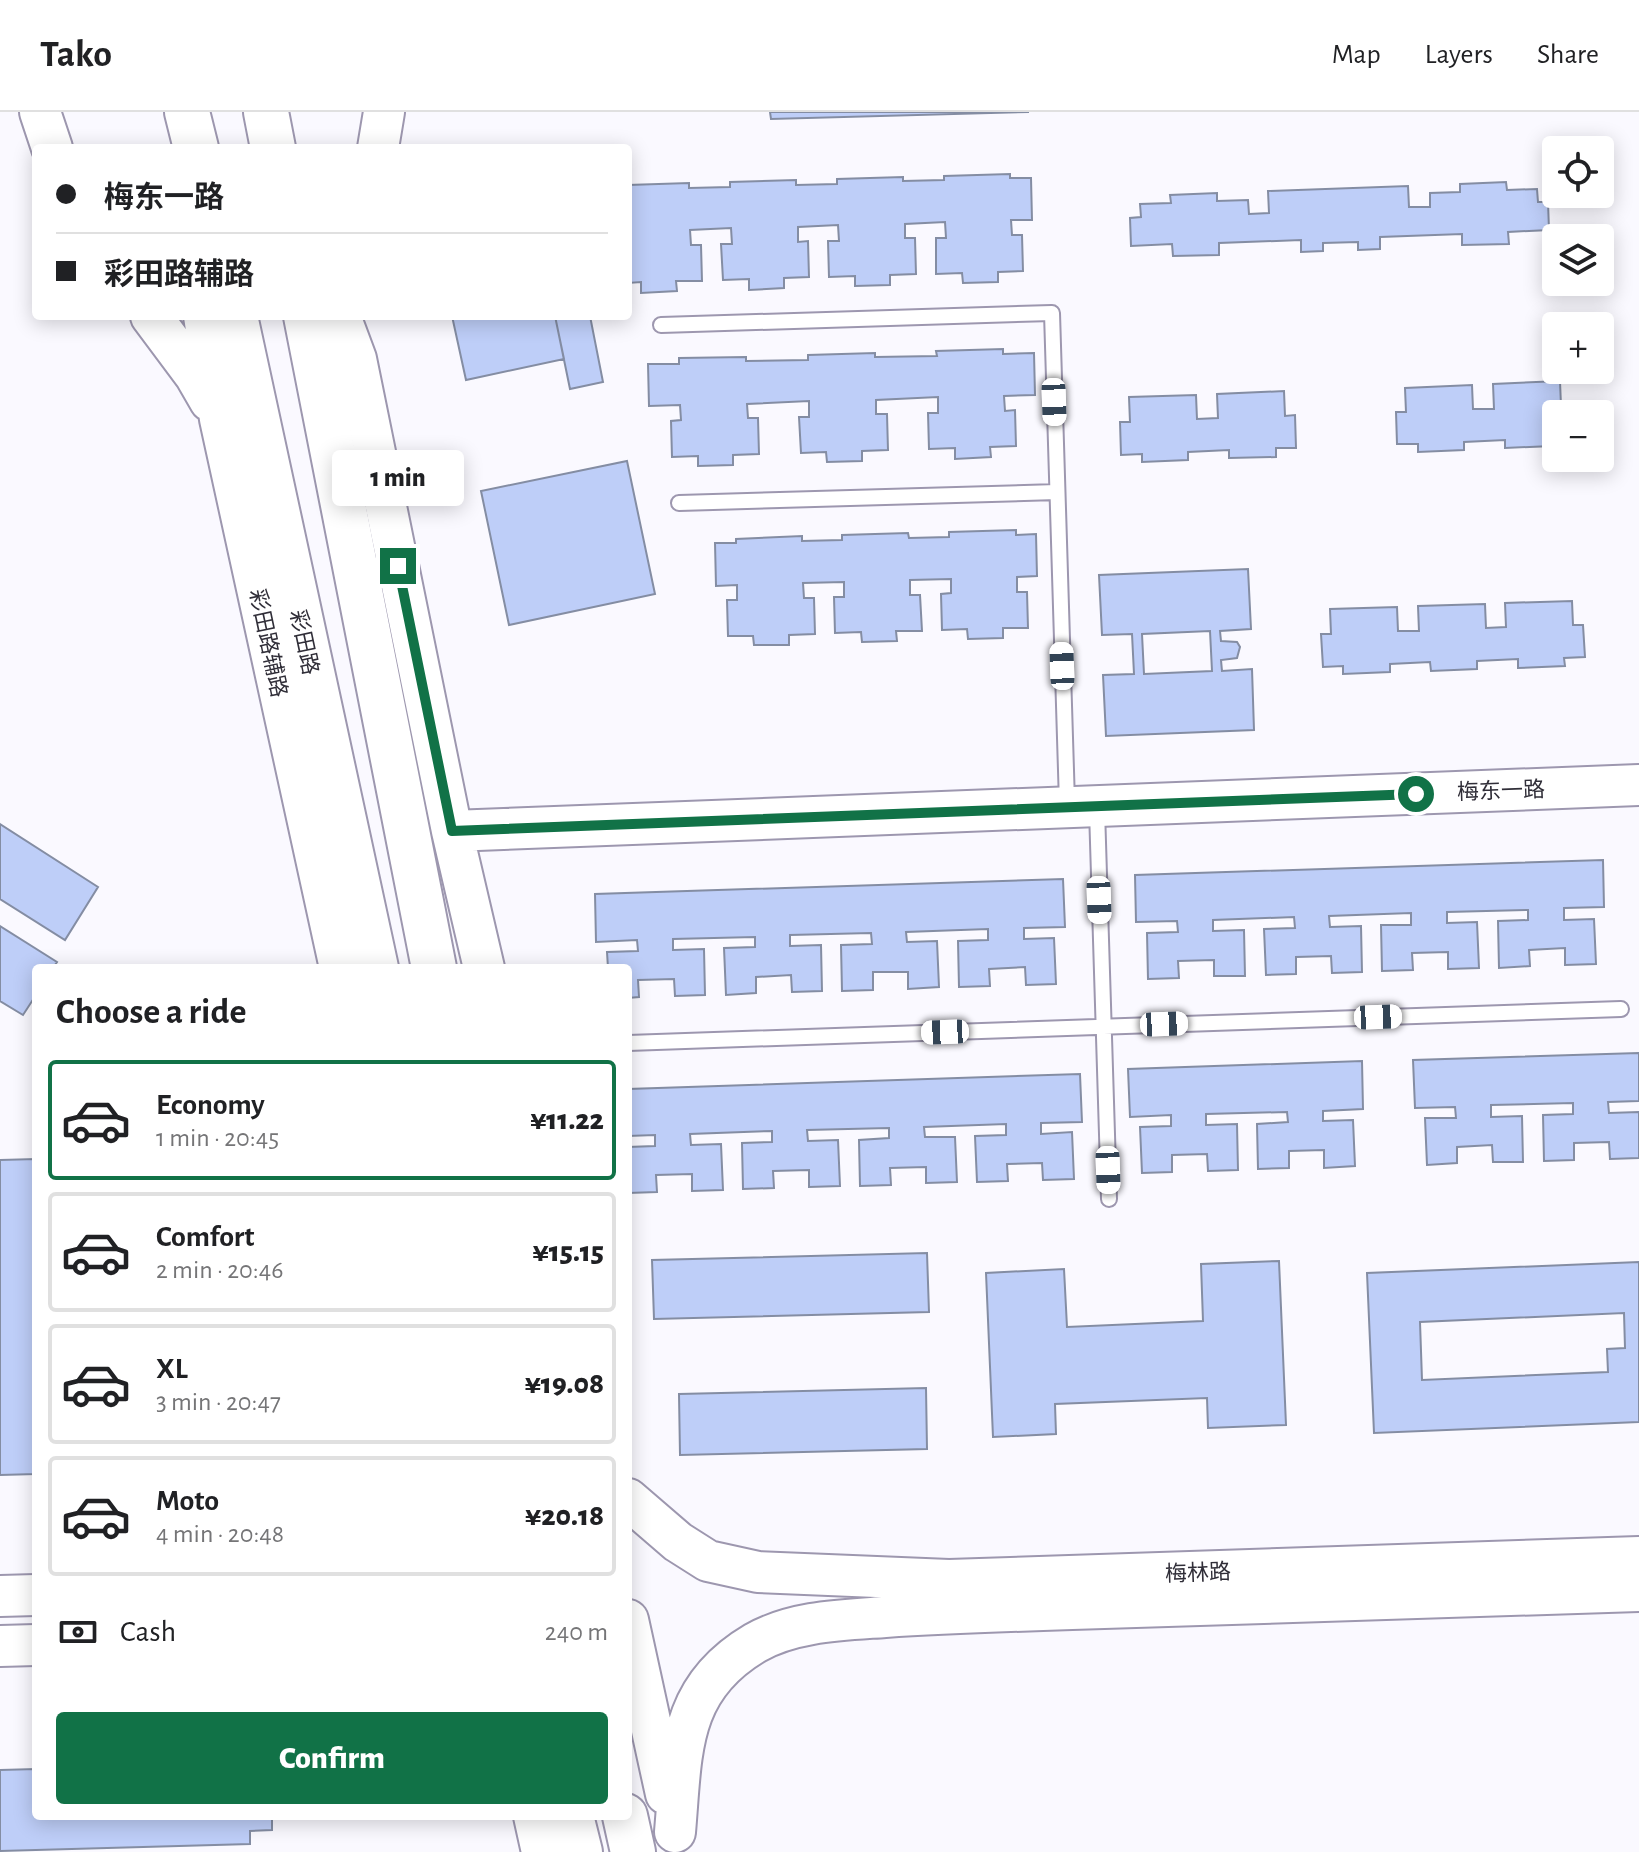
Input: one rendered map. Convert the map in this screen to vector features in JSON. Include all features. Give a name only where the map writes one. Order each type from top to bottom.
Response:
[{"type":"main road","points":[[40,112],[51,144]]},
{"type":"main road","points":[[170,112],[175,144]]},
{"type":"main road","points":[[187,112],[195,144]]},
{"type":"main road","points":[[266,112],[272,144]]},
{"type":"main road","points":[[266,112],[278,144]]},
{"type":"main road","points":[[379,144],[384,112]]},
{"type":"main road","points":[[154,320],[195,375],[220,419]]},
{"type":"main road","name":"彩田路辅路","points":[[205,320],[220,419],[339,964]]},
{"type":"main road","name":"彩田路","points":[[236,320],[375,964]]},
{"type":"main road","points":[[307,320],[433,964]]},
{"type":"main road","points":[[341,320],[356,359],[452,831],[483,964]]},
{"type":"main road","points":[[356,359],[358,320]]},
{"type":"main road","name":"梅东一路","points":[[452,831],[1639,785]]},
{"type":"main road","name":"梅林路","points":[[632,1502],[678,1542],[708,1561],[758,1572],[949,1596],[1639,1591]]},
{"type":"main road","name":"梅林路","points":[[678,1842],[682,1751],[695,1704],[708,1684],[733,1660],[757,1642],[791,1629],[949,1596],[1639,1557]]},
{"type":"main road","points":[[0,1596],[32,1595]]},
{"type":"main road","points":[[0,1646],[32,1645]]},
{"type":"main road","points":[[633,1661],[678,1842]]},
{"type":"main road","points":[[535,1820],[542,1852]]},
{"type":"main road","points":[[572,1820],[580,1852]]},
{"type":"main road","points":[[626,1820],[633,1852]]},
{"type":"lane","points":[[661,325],[1052,313],[1057,492],[1103,1026],[1109,1199]]},
{"type":"lane","points":[[679,503],[1057,492]]},
{"type":"lane","points":[[632,1043],[1621,1009]]},
{"type":"building","points":[[770,112],[1029,112],[771,119]]},
{"type":"building","points":[[1010,174],[1010,178],[1031,178],[1032,220],[1011,220],[1012,235],[1022,235],[1023,271],[998,272],[998,282],[963,283],[962,273],[936,274],[936,238],[946,238],[945,222],[905,224],[905,238],[915,238],[916,274],[890,275],[890,285],[855,286],[855,276],[829,277],[828,241],[839,241],[838,225],[798,227],[798,242],[808,241],[809,277],[784,278],[784,288],[749,290],[749,279],[723,280],[721,244],[732,244],[731,228],[690,230],[691,245],[701,245],[702,281],[676,281],[677,291],[641,293],[641,282],[632,283],[632,185],[689,183],[689,188],[730,187],[730,182],[796,180],[796,185],[837,184],[837,179],[903,177],[903,181],[944,180],[944,176]]},
{"type":"building","points":[[1506,182],[1507,190],[1537,189],[1538,202],[1542,202],[1542,208],[1548,208],[1549,224],[1542,224],[1542,230],[1508,232],[1509,244],[1462,245],[1462,234],[1380,237],[1380,249],[1358,250],[1358,242],[1323,243],[1323,251],[1301,252],[1301,240],[1219,243],[1219,255],[1173,256],[1172,244],[1131,246],[1130,218],[1141,217],[1140,204],[1171,203],[1170,195],[1217,193],[1217,201],[1248,200],[1249,214],[1269,213],[1268,191],[1408,186],[1409,207],[1430,207],[1430,193],[1460,192],[1460,184]]},
{"type":"building","points":[[453,320],[556,320],[564,359],[466,380]]},
{"type":"building","points":[[556,320],[591,320],[603,382],[570,389]]},
{"type":"building","points":[[1003,349],[1003,354],[1034,353],[1035,395],[1004,396],[1005,411],[1015,410],[1016,446],[990,447],[991,457],[955,459],[955,448],[929,449],[928,413],[938,413],[938,397],[876,400],[876,414],[887,414],[888,450],[862,451],[862,461],[827,462],[826,452],[801,453],[799,417],[809,417],[809,401],[747,404],[748,418],[758,418],[759,454],[733,455],[733,465],[698,466],[698,456],[672,457],[671,421],[681,420],[680,405],[649,406],[648,364],[679,364],[679,358],[808,360],[808,355],[875,353],[875,357],[937,356],[936,351]]},
{"type":"building","points":[[1493,384],[1560,384],[1561,400],[1542,400],[1542,446],[1505,448],[1505,440],[1464,442],[1464,450],[1418,452],[1418,444],[1397,444],[1396,412],[1406,412],[1405,388],[1472,385],[1473,409],[1494,409]]},
{"type":"building","points":[[1284,391],[1285,416],[1295,415],[1296,448],[1276,448],[1276,457],[1229,458],[1229,450],[1188,452],[1188,460],[1142,462],[1142,454],[1121,455],[1120,422],[1130,422],[1129,397],[1196,395],[1197,419],[1218,418],[1217,394]]},
{"type":"building","points":[[627,461],[655,594],[509,625],[481,491]]},
{"type":"building","points":[[1016,530],[1016,535],[1036,534],[1037,576],[1017,577],[1017,592],[1027,592],[1028,628],[1003,628],[1003,638],[968,639],[967,629],[942,630],[941,594],[951,593],[951,579],[910,580],[910,595],[920,595],[922,631],[896,631],[897,641],[862,642],[861,632],[835,633],[834,597],[844,597],[844,582],[803,583],[804,598],[814,598],[815,634],[789,635],[789,645],[754,645],[753,636],[728,636],[727,600],[737,600],[737,585],[716,586],[715,543],[802,536],[802,541],[842,540],[842,535],[908,533],[909,538],[949,537],[949,532]]},
{"type":"building","points":[[1248,569],[1251,629],[1220,631],[1221,641],[1237,642],[1240,647],[1237,658],[1221,660],[1222,671],[1252,669],[1254,730],[1106,736],[1103,675],[1134,674],[1132,634],[1102,635],[1099,575]],"holes":[[[1210,631],[1212,671],[1144,674],[1142,634]]]},
{"type":"building","points":[[1572,601],[1573,625],[1583,625],[1585,657],[1564,658],[1565,666],[1518,668],[1518,659],[1477,661],[1477,669],[1431,671],[1430,662],[1390,664],[1390,672],[1343,674],[1343,666],[1323,667],[1321,634],[1331,634],[1330,609],[1397,607],[1398,631],[1419,631],[1418,606],[1485,604],[1486,628],[1506,627],[1505,603]]},
{"type":"building","points":[[0,824],[98,887],[65,940],[0,899]]},
{"type":"building","points":[[1603,860],[1604,907],[1564,908],[1564,920],[1594,919],[1596,964],[1565,965],[1565,948],[1529,950],[1530,966],[1499,968],[1498,921],[1528,920],[1528,910],[1447,912],[1447,923],[1477,922],[1479,968],[1448,969],[1448,952],[1412,953],[1413,970],[1382,971],[1381,925],[1411,925],[1411,913],[1329,916],[1330,927],[1361,926],[1362,972],[1332,973],[1331,956],[1296,957],[1296,974],[1266,975],[1264,929],[1295,928],[1294,917],[1213,920],[1213,931],[1244,930],[1245,976],[1214,976],[1214,960],[1178,961],[1179,978],[1148,979],[1147,933],[1178,932],[1177,921],[1136,922],[1135,875]]},
{"type":"building","points":[[1063,879],[1065,927],[1024,928],[1024,939],[1054,938],[1056,984],[1026,985],[1025,967],[989,969],[990,986],[959,987],[958,941],[988,940],[988,929],[906,932],[907,942],[937,941],[939,987],[908,989],[908,972],[873,972],[873,990],[842,991],[841,945],[872,944],[871,933],[790,935],[790,946],[821,945],[822,991],[792,992],[791,975],[756,977],[756,993],[726,995],[724,948],[755,947],[755,937],[673,939],[673,950],[704,949],[705,995],[675,996],[674,979],[638,980],[639,997],[632,998],[632,964],[608,964],[607,952],[638,951],[637,940],[596,942],[595,894]]},
{"type":"building","points":[[0,926],[57,962],[32,964],[32,1001],[23,1015],[0,1001]]},
{"type":"building","points":[[1639,1053],[1639,1101],[1608,1102],[1609,1113],[1639,1112],[1639,1158],[1610,1159],[1609,1142],[1574,1143],[1574,1160],[1544,1161],[1543,1115],[1573,1114],[1573,1103],[1491,1105],[1491,1117],[1522,1116],[1523,1162],[1493,1162],[1492,1145],[1457,1147],[1457,1163],[1427,1165],[1425,1118],[1456,1118],[1455,1107],[1415,1108],[1413,1060]]},
{"type":"building","points":[[1362,1061],[1363,1109],[1323,1111],[1323,1121],[1353,1120],[1355,1166],[1324,1168],[1324,1150],[1289,1151],[1289,1168],[1258,1169],[1257,1124],[1288,1122],[1287,1112],[1206,1114],[1206,1125],[1237,1124],[1238,1170],[1208,1171],[1207,1154],[1172,1155],[1172,1172],[1142,1173],[1140,1127],[1171,1126],[1171,1115],[1130,1117],[1128,1069]]},
{"type":"building","points":[[1080,1074],[1082,1122],[1041,1123],[1041,1134],[1072,1132],[1074,1179],[1043,1180],[1042,1163],[1007,1164],[1008,1181],[977,1182],[975,1136],[1006,1135],[1006,1124],[924,1127],[925,1137],[955,1137],[957,1182],[926,1183],[926,1167],[890,1168],[891,1185],[860,1186],[859,1140],[889,1138],[889,1128],[807,1130],[808,1141],[838,1140],[840,1186],[809,1187],[809,1170],[773,1171],[774,1188],[743,1189],[742,1143],[772,1142],[772,1131],[690,1134],[691,1145],[721,1144],[723,1190],[692,1191],[692,1174],[656,1175],[657,1192],[632,1193],[632,1147],[655,1146],[655,1135],[632,1136],[632,1089]]},
{"type":"building","points":[[32,1159],[32,1474],[0,1475],[0,1160]]},
{"type":"building","points":[[927,1253],[929,1312],[654,1319],[652,1260]]},
{"type":"building","points":[[1279,1261],[1286,1425],[1208,1428],[1207,1398],[1055,1404],[1056,1434],[993,1437],[986,1273],[1064,1269],[1067,1327],[1203,1321],[1201,1264]]},
{"type":"building","points":[[1639,1262],[1639,1422],[1374,1433],[1367,1273]],"holes":[[[1624,1313],[1625,1348],[1607,1349],[1608,1372],[1422,1380],[1420,1322]]]},
{"type":"building","points":[[926,1388],[927,1449],[680,1455],[679,1394]]},
{"type":"building","points":[[32,1769],[32,1820],[272,1820],[272,1830],[250,1831],[250,1844],[0,1851],[0,1770]]},
{"type":"route","points":[[398,566],[452,831],[1416,794]]}]
